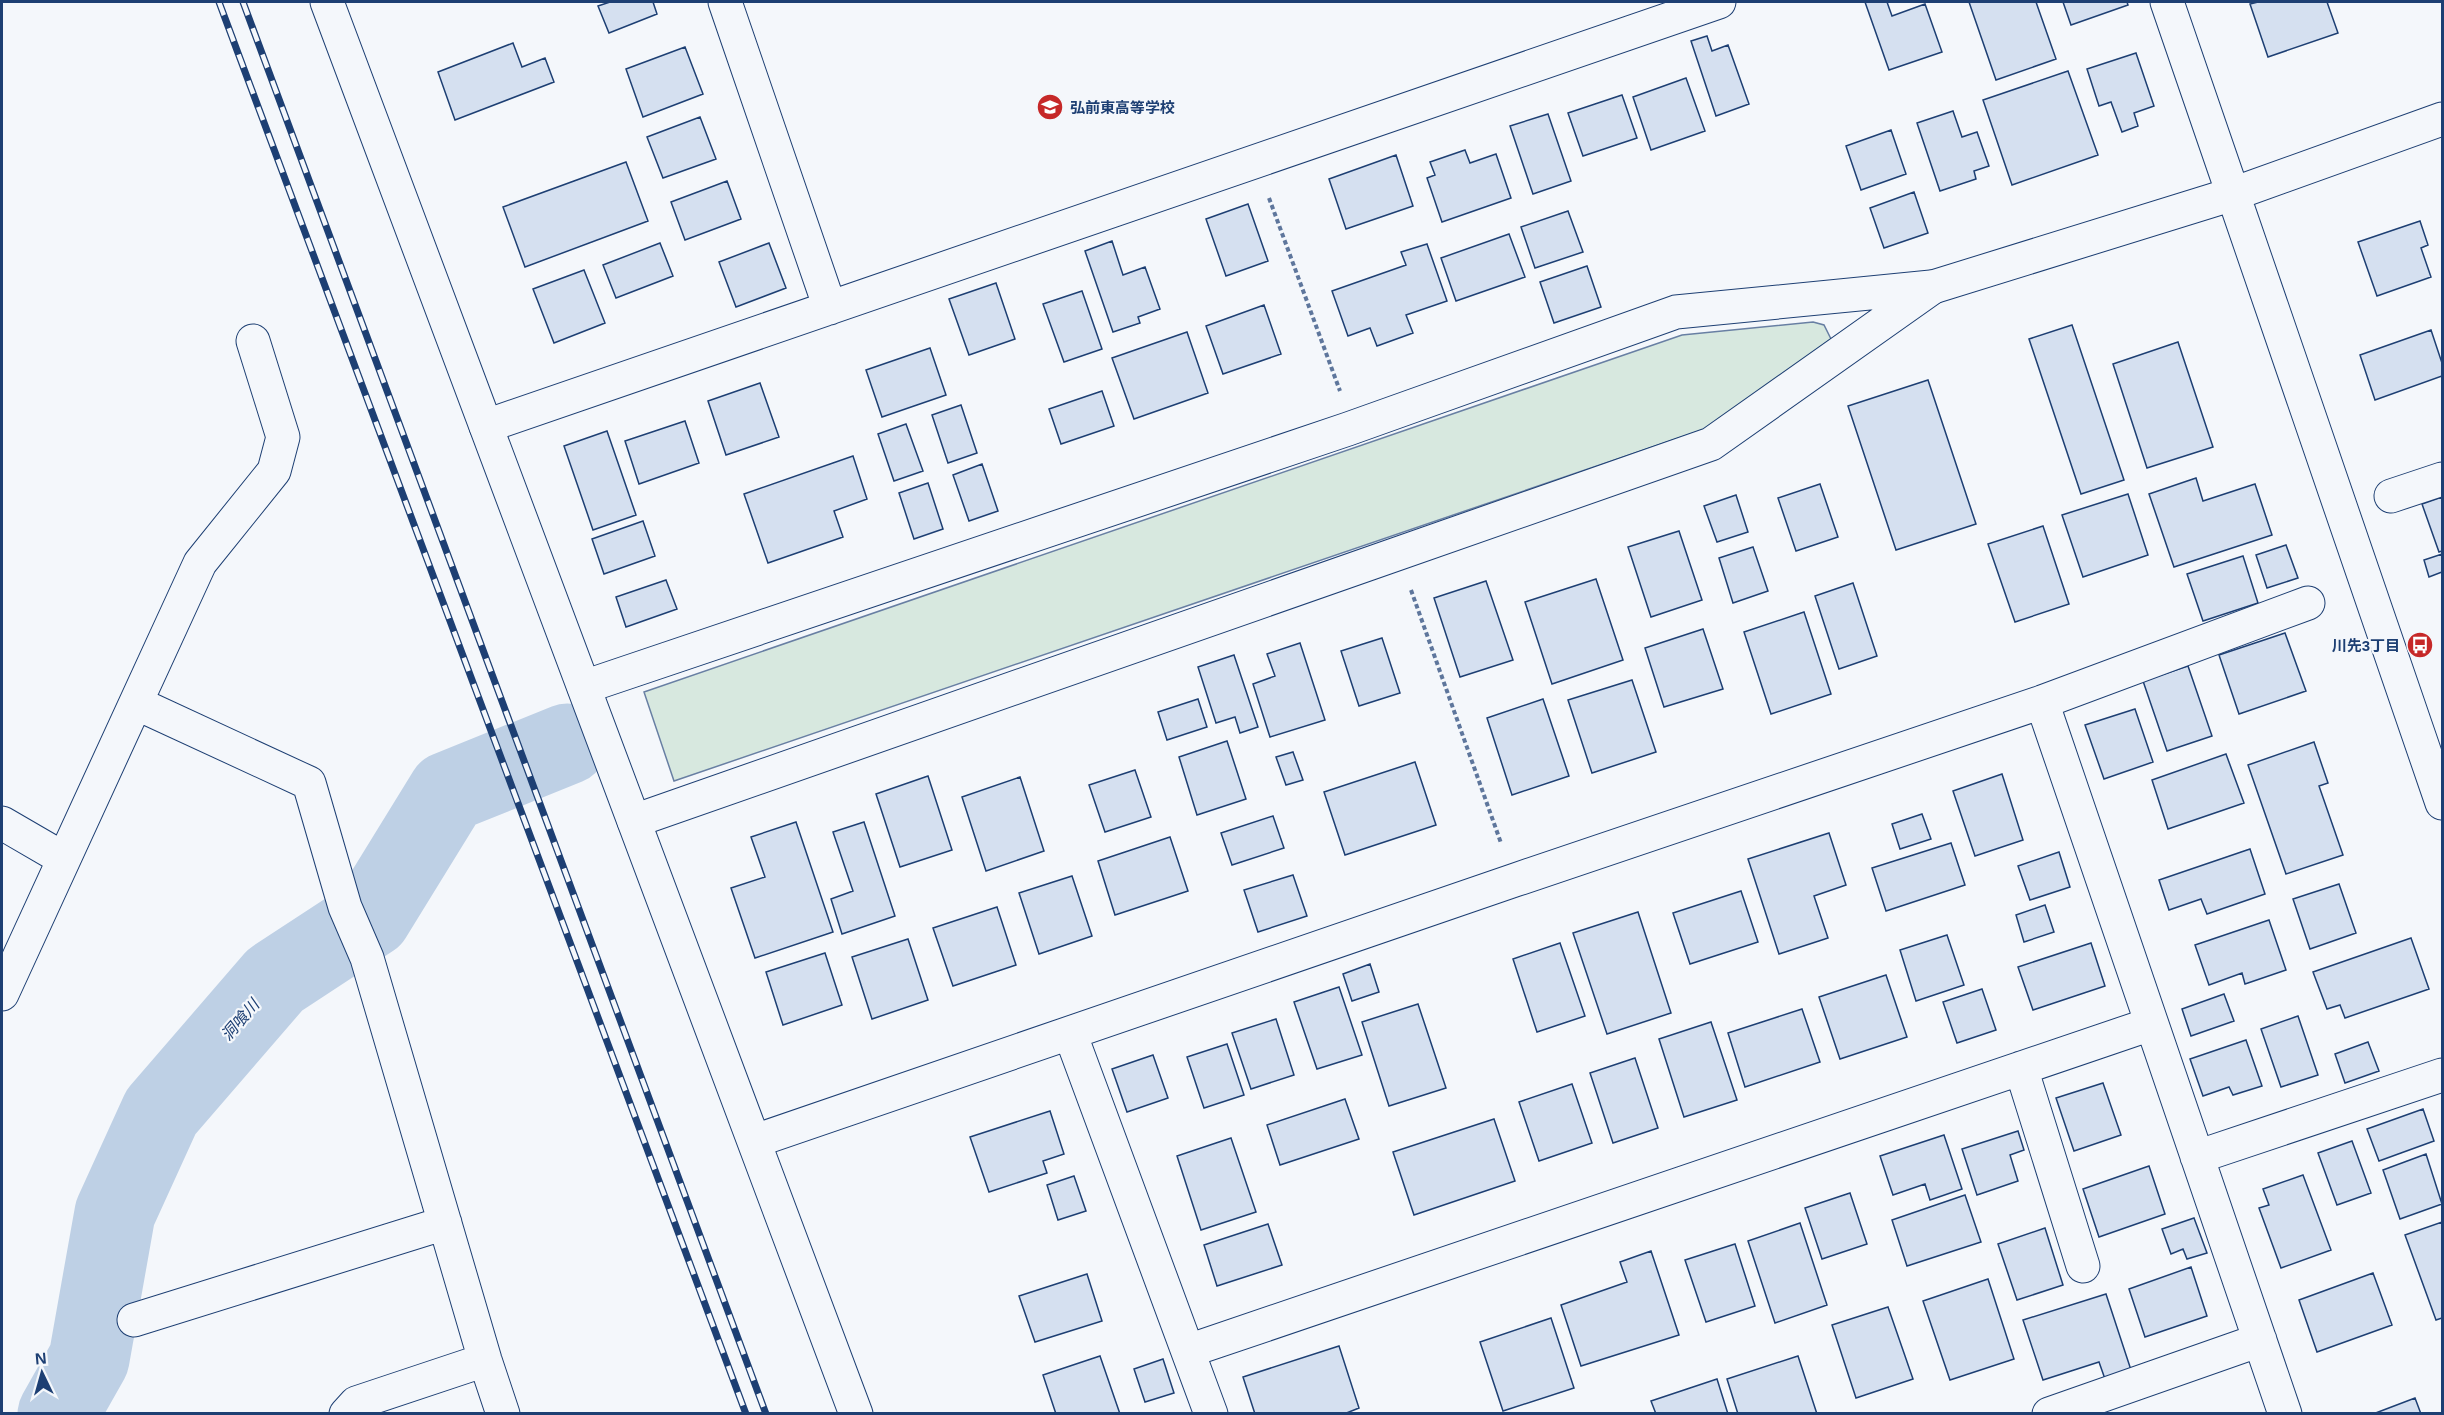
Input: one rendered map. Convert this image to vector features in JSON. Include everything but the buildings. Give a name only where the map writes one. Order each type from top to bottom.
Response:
[{"type":"street","points":[[327,2],[856,1413]]},
{"type":"street","points":[[725,2],[830,308]]},
{"type":"street","points":[[486,426],[1719,2]]},
{"type":"street","points":[[2167,2],[2442,803]]},
{"type":"street","points":[[584,687],[1337,433],[1676,312],[1933,287],[2233,194],[2442,119]]},
{"type":"street","points":[[634,821],[1712,444],[1933,287]]},
{"type":"street","points":[[2,994],[200,563],[274,471],[283,437],[253,341]]},
{"type":"street","points":[[2391,496],[2442,479]]},
{"type":"street","points":[[755,1141],[2042,702],[2308,603]]},
{"type":"street","points":[[2042,702],[2285,1413]]},
{"type":"street","points":[[136,704],[309,783],[345,907],[367,958],[485,1360],[503,1413]]},
{"type":"street","points":[[2,823],[64,859]]},
{"type":"street","points":[[1188,1351],[2151,1024]]},
{"type":"street","points":[[1070,1033],[1211,1413]]},
{"type":"street","points":[[2021,1068],[2084,1266]]},
{"type":"street","points":[[2197,1157],[2442,1075]]},
{"type":"street","points":[[134,1320],[445,1223]]},
{"type":"street","points":[[2049,1413],[2260,1340]]},
{"type":"street","points":[[346,1413],[356,1403],[485,1360]]},
{"type":"path","points":[[1256,161],[1342,397]]},
{"type":"path","points":[[1408,580],[1515,880]]},
{"type":"shaded area","points":[[1813,322],[1824,325],[1831,339],[1714,426],[674,781],[644,692],[1682,335]]},
{"type":"waterway","name":"洞喰川","points":[[58,1414],[89,1359],[115,1213],[161,1112],[275,980],[371,917],[448,792],[567,744]]},
{"type":"railway","points":[[219,2],[746,1414]]},
{"type":"railway","points":[[243,2],[766,1414]]},
{"type":"place","name":"弘前東高等学校","points":[[1050,107]]},
{"type":"place","name":"川先3丁目","points":[[2420,645]]}]
